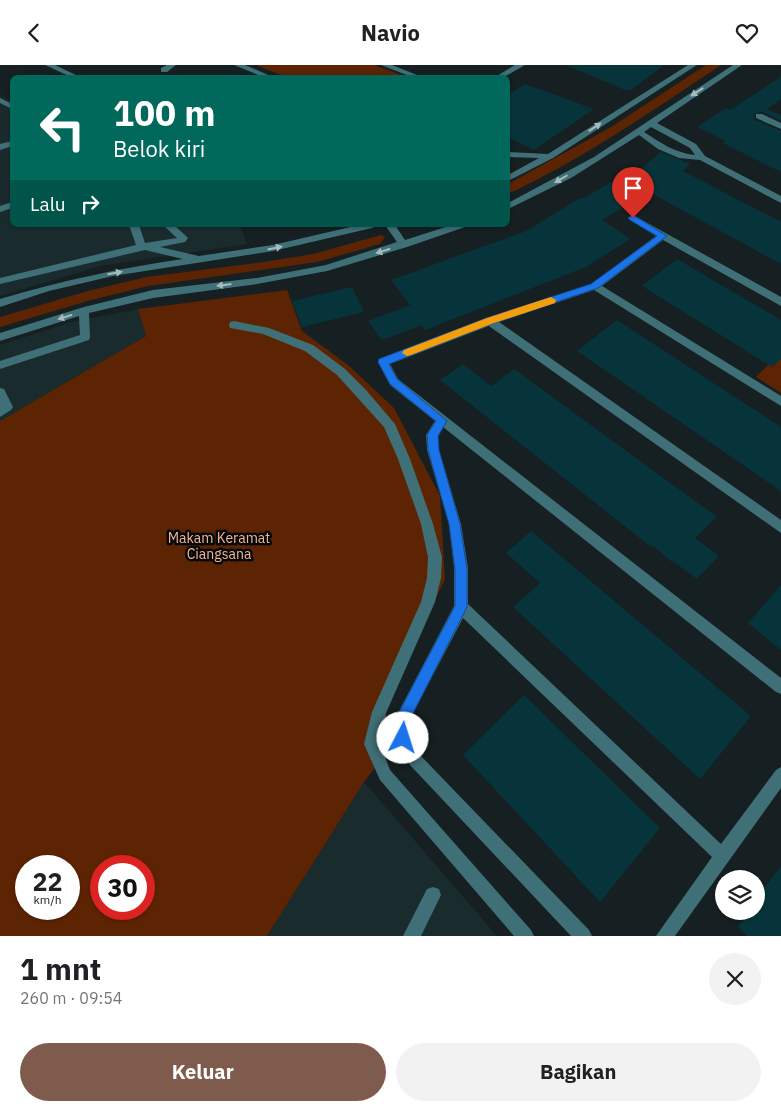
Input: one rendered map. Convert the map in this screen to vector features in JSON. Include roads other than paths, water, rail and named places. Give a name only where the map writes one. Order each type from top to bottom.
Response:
[{"type":"street","points":[[49,65],[72,75]]},
{"type":"street","points":[[164,70],[172,65]]},
{"type":"street","points":[[238,65],[264,75]]},
{"type":"street","points":[[385,65],[412,75]]},
{"type":"street","points":[[503,75],[521,65]]},
{"type":"street","points":[[510,177],[550,156],[693,65]]},
{"type":"street","points":[[510,205],[537,193],[638,131],[738,65]]},
{"type":"street","points":[[759,116],[781,126]]},
{"type":"street","points":[[650,123],[693,146],[702,158]]},
{"type":"street","points":[[638,131],[660,147],[682,156],[702,158],[781,200]]},
{"type":"street","points":[[510,154],[550,156]]},
{"type":"street","points":[[633,218],[781,301]]},
{"type":"street","points":[[135,227],[142,247]]},
{"type":"street","points":[[0,281],[142,247],[182,240],[182,235],[171,227]]},
{"type":"street","points":[[0,303],[48,288],[113,273],[273,248],[363,227]]},
{"type":"street","points":[[391,227],[404,245]]},
{"type":"street","points":[[0,337],[84,311],[153,294],[256,281],[327,268],[456,227]]},
{"type":"street","points":[[663,236],[595,286],[490,321],[383,362],[394,382],[781,687]]},
{"type":"street","points":[[142,247],[203,260]]},
{"type":"street","points":[[595,286],[781,402]]},
{"type":"street","points":[[0,365],[85,337],[84,311]]},
{"type":"street","points":[[490,321],[781,527]]},
{"type":"street","points":[[234,325],[264,331],[309,349],[341,372],[390,424],[427,524],[435,557],[434,578],[428,602],[379,712],[372,744],[385,775],[525,936]]},
{"type":"street","points":[[0,392],[8,407],[0,412]]},
{"type":"street","points":[[442,421],[432,435],[433,450],[455,524],[461,569],[461,607],[404,716],[403,738],[415,760],[583,936]]},
{"type":"street","points":[[461,607],[722,856]]},
{"type":"street","points":[[665,936],[781,775]]},
{"type":"street","points":[[412,936],[432,895]]},
{"type":"park label","name":"Makam Keramat Ciangsana","points":[[219,546]]}]
